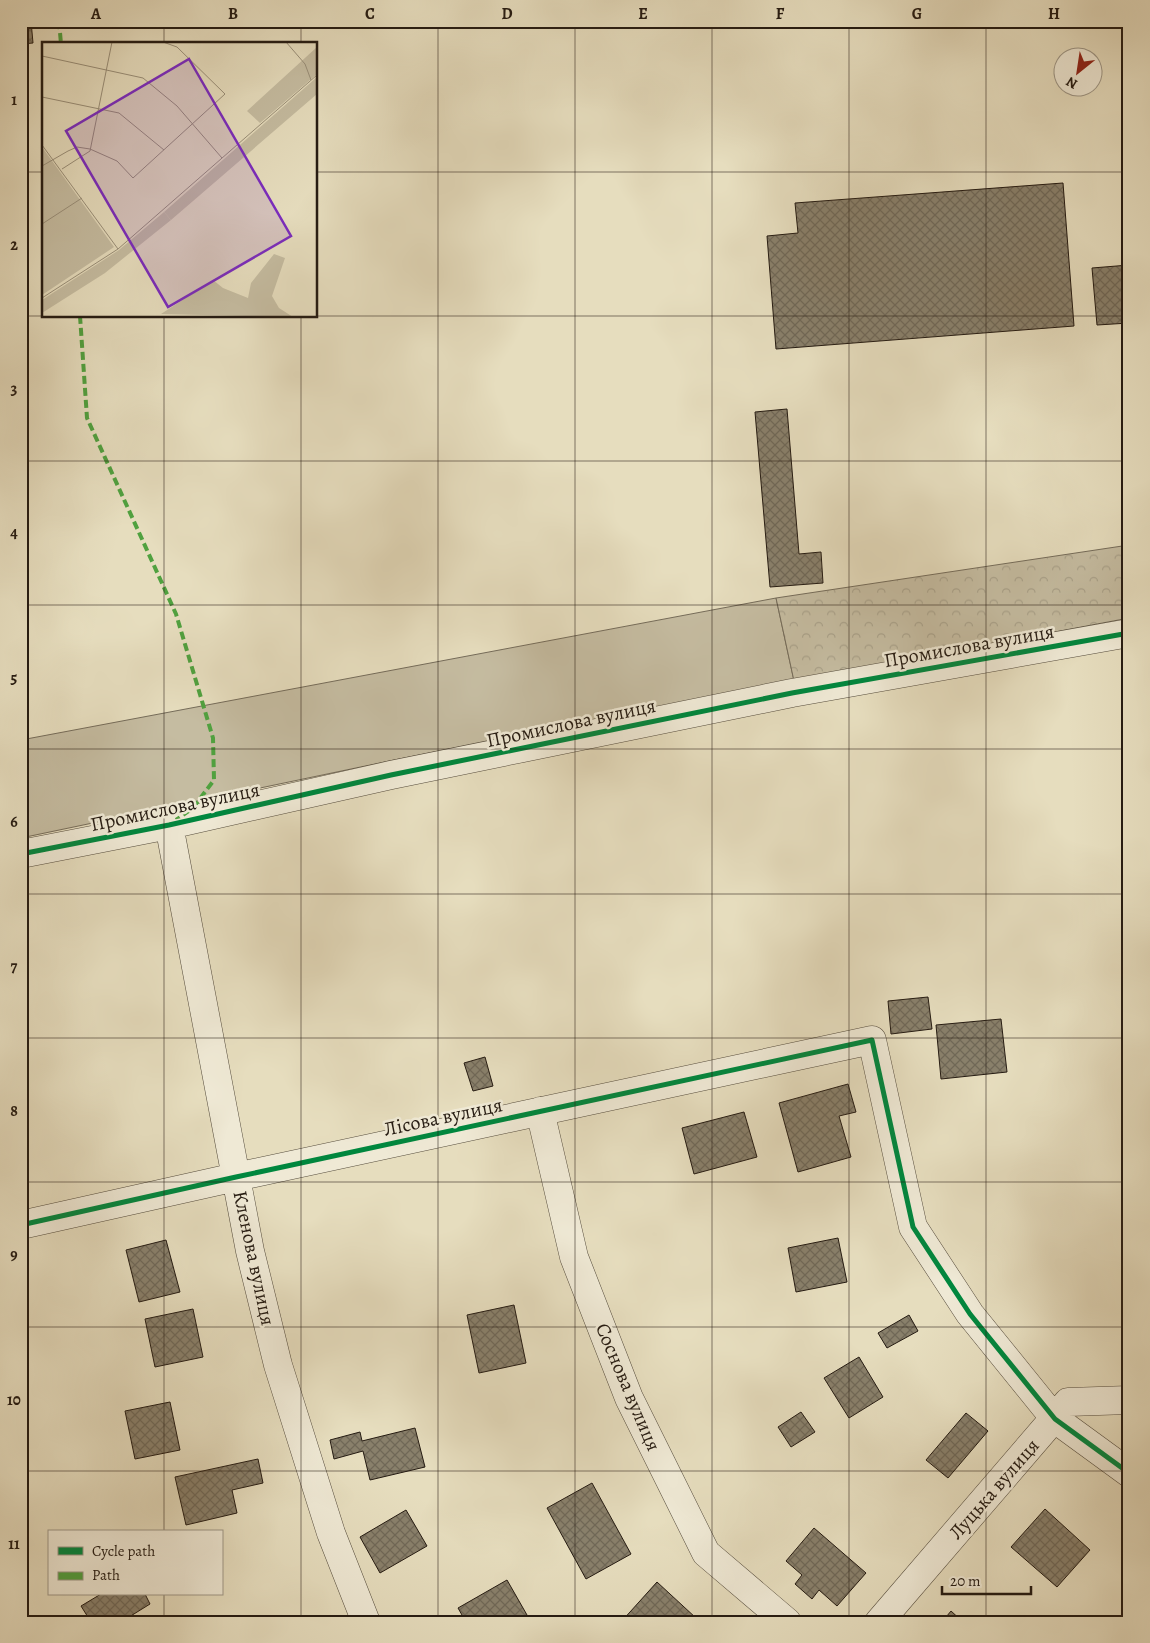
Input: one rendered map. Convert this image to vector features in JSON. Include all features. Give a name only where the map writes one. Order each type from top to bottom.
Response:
[{"type":"street","name":"Промислова вулиця","points":[[21,854],[170,825],[391,775],[792,693],[1129,633]]},
{"type":"street","name":"Кленова вулиця","points":[[170,825],[250,1251],[278,1365],[331,1533],[366,1622]]},
{"type":"street","name":"Лісова вулиця","points":[[21,1225],[872,1040],[914,1227],[970,1314],[1055,1419]]},
{"type":"street","name":"Соснова вулиця","points":[[540,1111],[574,1256],[629,1398],[706,1553],[787,1622]]},
{"type":"street","name":"Луцька вулиця","points":[[879,1622],[1068,1402],[1129,1400]]},
{"type":"street","points":[[1055,1419],[1129,1473]]},
{"type":"green space","points":[[1129,545],[1129,618],[794,681],[776,598]]},
{"type":"green space","points":[[776,598],[794,681],[394,760],[21,838],[21,740]]},
{"type":"building","points":[[21,21],[31,21],[33,43],[21,44]]},
{"type":"building","points":[[1063,183],[1074,326],[776,349],[767,236],[798,233],[795,203]]},
{"type":"building","points":[[1129,265],[1129,323],[1097,325],[1092,268]]},
{"type":"building","points":[[787,409],[799,554],[821,552],[823,583],[770,587],[755,412]]},
{"type":"building","points":[[1129,794],[1129,858],[1128,858],[1123,795]]},
{"type":"building","points":[[928,997],[932,1029],[891,1034],[888,1001]]},
{"type":"building","points":[[1001,1019],[1007,1072],[941,1079],[936,1025]]},
{"type":"building","points":[[485,1057],[493,1086],[473,1091],[464,1063]]},
{"type":"building","points":[[848,1084],[856,1112],[839,1116],[851,1157],[798,1172],[779,1103]]},
{"type":"building","points":[[744,1112],[757,1157],[694,1174],[682,1128]]},
{"type":"building","points":[[838,1238],[847,1282],[796,1292],[788,1248]]},
{"type":"building","points":[[166,1240],[180,1292],[139,1302],[126,1250]]},
{"type":"building","points":[[514,1305],[526,1363],[479,1373],[467,1315]]},
{"type":"building","points":[[193,1309],[203,1357],[155,1367],[145,1319]]},
{"type":"building","points":[[909,1315],[918,1331],[887,1348],[878,1333]]},
{"type":"building","points":[[859,1357],[883,1397],[849,1418],[824,1378]]},
{"type":"building","points":[[170,1402],[180,1450],[135,1459],[125,1411]]},
{"type":"building","points":[[801,1412],[815,1432],[791,1447],[778,1427]]},
{"type":"building","points":[[966,1413],[988,1431],[948,1478],[926,1460]]},
{"type":"building","points":[[415,1428],[425,1467],[370,1480],[363,1451],[334,1459],[330,1440],[360,1432],[362,1441]]},
{"type":"building","points":[[258,1459],[263,1483],[232,1490],[237,1513],[186,1525],[175,1477]]},
{"type":"building","points":[[592,1483],[631,1554],[586,1579],[547,1508]]},
{"type":"building","points":[[1045,1509],[1090,1550],[1057,1587],[1011,1547]]},
{"type":"building","points":[[406,1510],[427,1546],[380,1573],[360,1537]]},
{"type":"building","points":[[814,1528],[866,1573],[837,1606],[819,1590],[812,1599],[795,1584],[802,1575],[786,1561]]},
{"type":"building","points":[[507,1580],[531,1622],[466,1622],[458,1608]]},
{"type":"building","points":[[657,1582],[696,1618],[692,1622],[621,1622]]},
{"type":"building","points":[[98,1596],[146,1596],[150,1604],[121,1622],[91,1622],[81,1606]]},
{"type":"building","points":[[951,1611],[963,1622],[942,1622]]},
{"type":"marked path","points":[[59,21],[61,42]]},
{"type":"marked path","points":[[80,318],[87,418],[176,614],[213,738],[214,780],[193,808],[176,820]]},
{"type":"cycle path","points":[[21,854],[169,825],[391,775],[792,693],[1129,633]]},
{"type":"cycle path","points":[[21,1225],[872,1040],[913,1227],[970,1314],[1055,1419],[1129,1473]]}]
